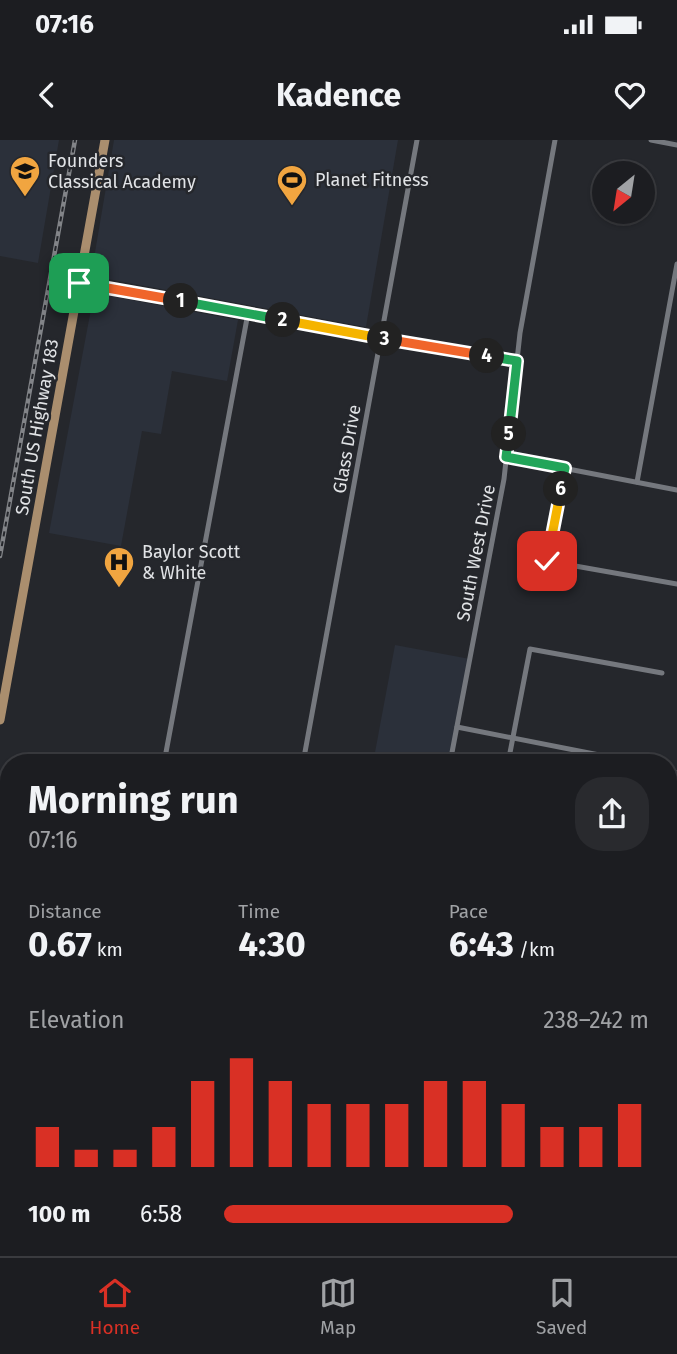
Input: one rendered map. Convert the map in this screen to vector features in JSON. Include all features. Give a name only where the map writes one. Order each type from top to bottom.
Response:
[{"type":"main road","name":"South US Highway 183","points":[[0,720],[104,140]]},
{"type":"street","name":"Glass Drive","points":[[305,754],[418,140]]},
{"type":"street","name":"South West Drive","points":[[452,754],[504,480],[517,361],[555,140]]},
{"type":"street","points":[[651,140],[677,145]]},
{"type":"street","points":[[637,482],[677,264]]},
{"type":"street","points":[[79,283],[517,361]]},
{"type":"street","points":[[166,754],[248,313]]},
{"type":"street","points":[[506,457],[677,490]]},
{"type":"street","points":[[565,468],[547,561],[677,584]]},
{"type":"street","points":[[510,754],[530,649],[662,673]]},
{"type":"street","points":[[457,727],[594,754]]},
{"type":"shaded area","name":"Founders Classical Academy","points":[[0,140],[59,140],[38,263],[0,256]]},
{"type":"shaded area","points":[[114,140],[398,140],[366,327],[91,276]]},
{"type":"shaded area","points":[[94,293],[238,320],[227,381],[172,371],[161,434],[142,431],[121,546],[49,533]]},
{"type":"shaded area","points":[[395,645],[470,659],[452,754],[375,754]]},
{"type":"railway","points":[[0,556],[75,140]]},
{"type":"place","name":"Founders Classical Academy","points":[[25,198]]},
{"type":"place","name":"Planet Fitness","points":[[292,207]]},
{"type":"place","name":"Baylor Scott & White","points":[[119,589]]},
{"type":"route","points":[[79,283],[517,361],[506,457],[565,468],[547,561]]}]
